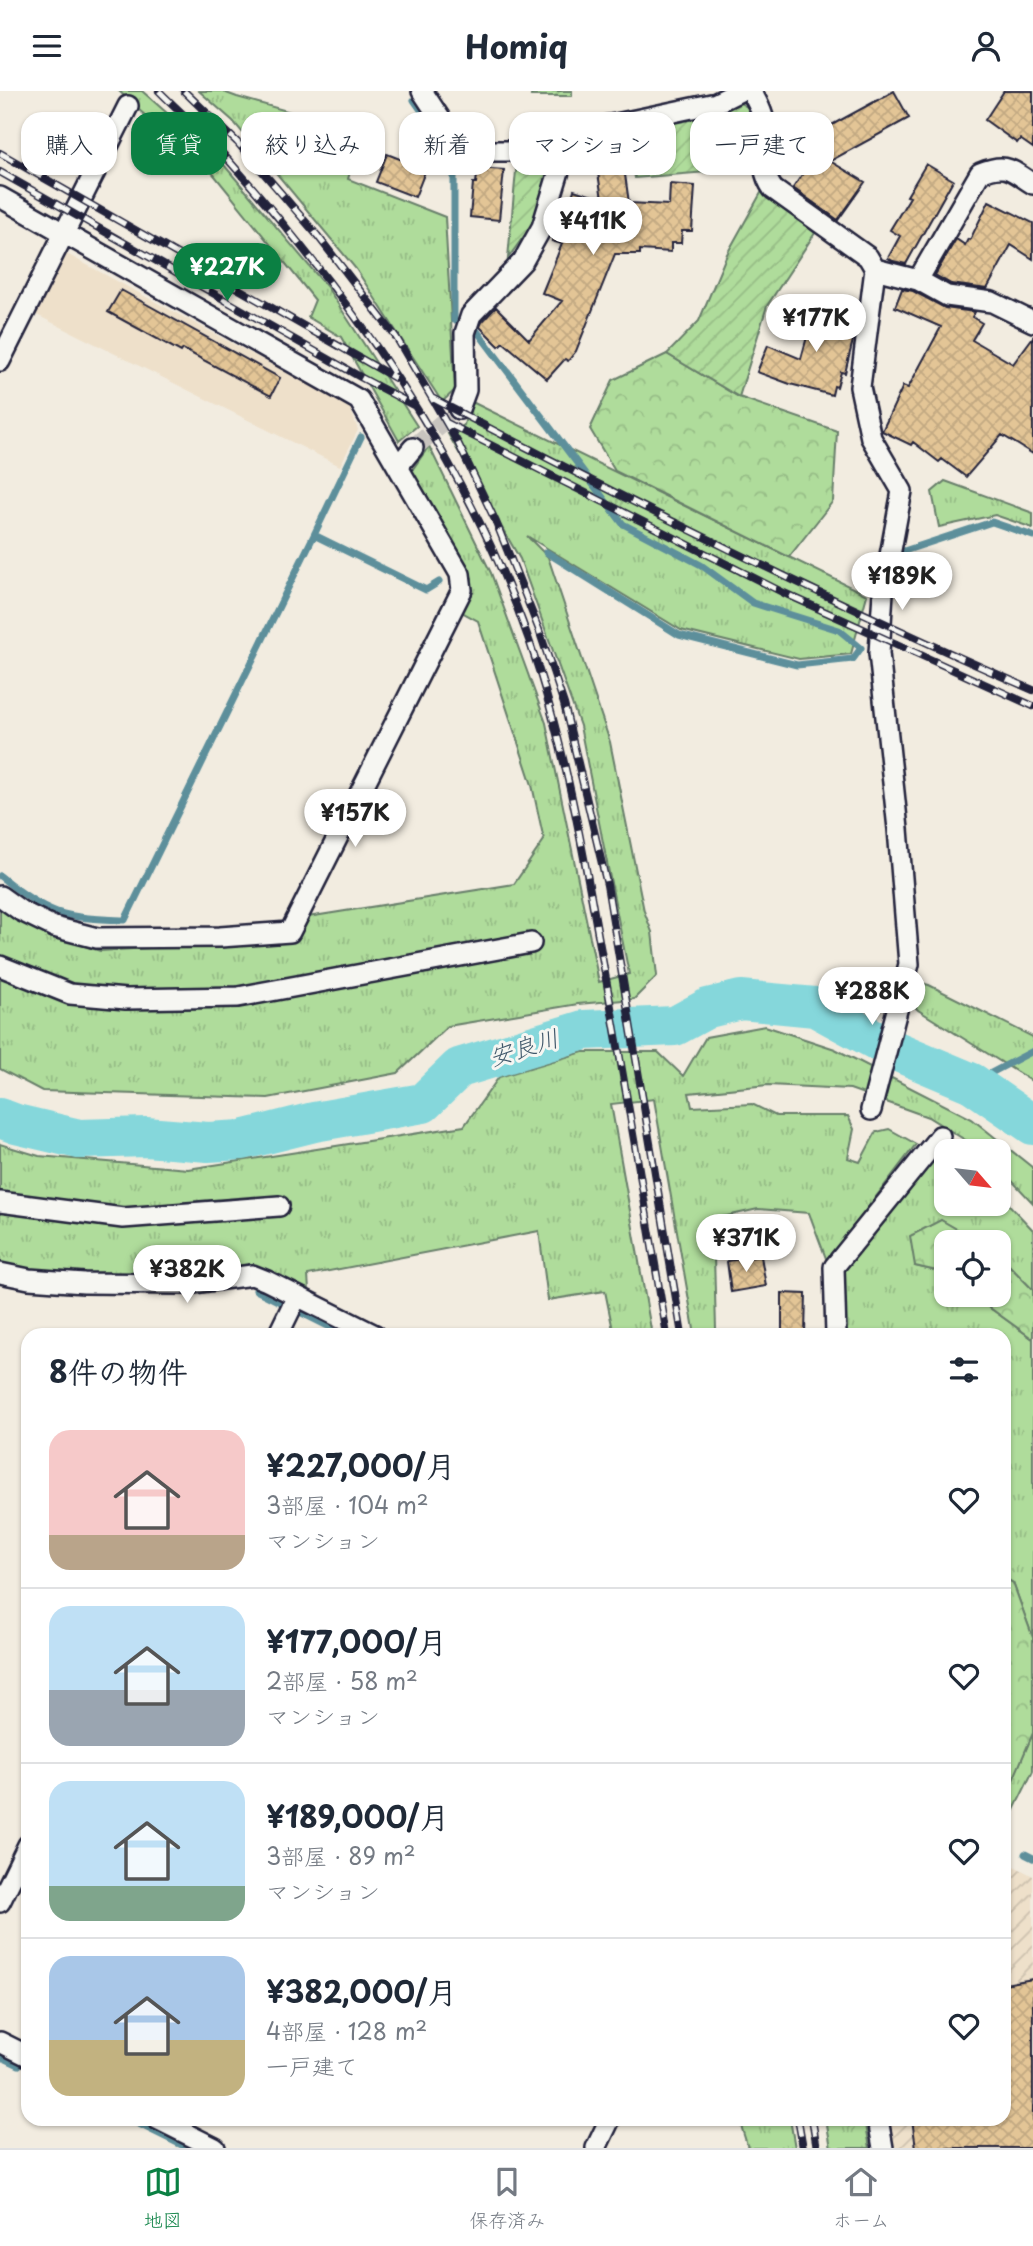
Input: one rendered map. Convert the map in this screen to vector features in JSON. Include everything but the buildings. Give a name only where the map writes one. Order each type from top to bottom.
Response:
[{"type":"street","points":[[422,91],[449,132],[461,144],[481,151],[509,151]]},
{"type":"street","points":[[673,112],[716,103],[740,91]]},
{"type":"street","points":[[751,91],[763,113],[766,133],[765,177],[773,189],[868,257],[875,269],[860,387],[871,437],[902,491],[883,593],[879,653],[909,964],[873,1105]]},
{"type":"street","points":[[0,362],[128,106]]},
{"type":"street","points":[[918,280],[980,173],[995,167],[1007,168],[1033,184]]},
{"type":"street","points":[[459,409],[466,390],[465,333],[471,315],[523,261],[542,227],[558,175]]},
{"type":"street","points":[[0,197],[359,400],[460,574],[462,590],[290,932],[220,937],[97,938],[54,927],[21,911],[0,896]]},
{"type":"street","points":[[875,269],[918,280],[947,296],[992,302],[1033,322]]},
{"type":"street","points":[[398,466],[413,449]]},
{"type":"street","points":[[0,967],[70,994],[126,999],[238,997],[531,943]]},
{"type":"street","points":[[836,1328],[834,1267],[940,1136]]},
{"type":"street","points":[[0,1202],[123,1218],[279,1206]]},
{"type":"street","points":[[0,1273],[29,1279],[84,1283],[186,1285],[252,1275],[361,1328]]},
{"type":"street","points":[[282,1328],[298,1296]]},
{"type":"street","points":[[0,1902],[21,1859]]},
{"type":"street","points":[[0,2042],[21,2052]]},
{"type":"street","points":[[170,2126],[215,2148]]},
{"type":"street","points":[[596,2148],[607,2126]]},
{"type":"street","points":[[879,2126],[883,2148]]},
{"type":"shaded area","points":[[65,253],[350,407],[358,430],[340,466],[35,314]]},
{"type":"shaded area","points":[[1011,1864],[1033,1876],[1033,2148],[892,2148],[889,2126],[1011,2126]]},
{"type":"green space","points":[[119,91],[142,91],[166,112],[139,110]]},
{"type":"green space","points":[[199,91],[221,91],[291,112],[241,112],[241,131],[227,116],[227,112],[223,112]]},
{"type":"green space","points":[[532,91],[572,91],[572,96],[531,96]]},
{"type":"green space","points":[[740,103],[754,112],[705,112]]},
{"type":"green space","points":[[690,116],[690,173],[676,175],[676,120]]},
{"type":"green space","points":[[227,168],[327,287],[417,426],[399,441],[341,337],[308,317],[315,300],[214,175],[227,175]]},
{"type":"green space","points":[[278,175],[349,175],[348,179],[445,217],[455,390],[442,402],[356,269]]},
{"type":"green space","points":[[516,175],[547,175],[537,218],[508,258]]},
{"type":"green space","points":[[635,175],[671,175],[635,178]]},
{"type":"green space","points":[[762,191],[815,233],[767,306],[739,397],[667,354],[699,321],[727,254]]},
{"type":"green space","points":[[667,354],[739,397],[837,431],[833,501],[789,557],[615,471],[590,429],[613,380]]},
{"type":"green space","points":[[470,401],[867,595],[851,654],[799,659],[681,630],[527,536],[548,557],[610,742],[644,911],[652,932],[657,976],[634,999],[578,1004],[448,1026],[398,1073],[268,1098],[42,1091],[0,1069],[0,902],[35,929],[100,951],[297,939],[308,917],[514,884],[544,840],[532,785],[478,621],[460,611],[472,578],[410,473],[429,446],[491,573],[546,723],[599,982],[629,974],[580,726],[520,559],[448,434],[464,425]]},
{"type":"green space","points":[[945,481],[1033,513],[1033,528],[995,515],[939,527],[932,492]]},
{"type":"green space","points":[[885,974],[929,985],[1033,1037],[1033,1082],[918,1010]]},
{"type":"green space","points":[[765,1026],[835,1049],[972,1119],[997,1139],[964,1139],[928,1117],[850,1089],[768,1085],[689,1093],[692,1107],[752,1104],[776,1116],[848,1116],[854,1129],[848,1158],[860,1162],[876,1132],[889,1129],[916,1144],[827,1261],[809,1213],[758,1209],[713,1219],[716,1328],[694,1328],[654,1099],[611,1104],[651,1328],[613,1328],[605,1291],[548,1300],[539,1231],[308,1275],[309,1291],[252,1264],[137,1276],[16,1272],[0,1267],[0,1144],[39,1156],[188,1169],[464,1126],[499,1077],[583,1052],[658,1052],[683,1076],[706,1037]]},
{"type":"green space","points":[[1012,1151],[1033,1168],[1033,1203],[1012,1181]]},
{"type":"green space","points":[[934,1161],[934,1216],[1012,1216],[1012,1208],[1033,1230],[1033,1290],[1011,1267],[1011,1230],[958,1230],[941,1220],[915,1266],[934,1270],[934,1307],[989,1307],[1033,1339],[1033,1638],[1011,1582],[1011,1328],[844,1328],[840,1267]]},
{"type":"green space","points":[[941,1220],[958,1230],[934,1230],[934,1270],[915,1266],[910,1236]]},
{"type":"green space","points":[[1011,1267],[1033,1290],[1033,1339],[989,1307],[1011,1307]]},
{"type":"green space","points":[[1011,1582],[1033,1638],[1033,1733],[1011,1785]]},
{"type":"green space","points":[[1033,1733],[1033,1771],[1011,1816],[1011,1783]]},
{"type":"green space","points":[[741,2126],[791,2126],[795,2148],[748,2148]]},
{"type":"green space","points":[[827,2126],[866,2126],[870,2148],[831,2148]]},
{"type":"waterway","points":[[414,100],[422,112]]},
{"type":"waterway","points":[[454,175],[454,320]]},
{"type":"waterway","points":[[477,331],[623,524],[701,565],[753,603],[839,630],[861,648],[853,659],[797,665],[679,635],[546,552]]},
{"type":"waterway","points":[[314,535],[361,437]]},
{"type":"waterway","points":[[897,580],[901,552],[992,522],[1033,536]]},
{"type":"waterway","points":[[0,876],[27,897],[57,912],[125,920],[314,535],[426,590],[439,582]]},
{"type":"waterway","name":"安良川","points":[[0,1118],[79,1139],[146,1137],[208,1142],[242,1140],[314,1122],[423,1103],[459,1068],[584,1030],[675,1026],[708,1008],[741,1000],[815,1007],[896,1051],[972,1083],[1033,1125]]},
{"type":"waterway","points":[[972,1083],[1033,1051]]},
{"type":"waterway","points":[[256,1290],[282,1303]]},
{"type":"waterway","points":[[302,1313],[332,1328]]},
{"type":"waterway","points":[[1025,1854],[1033,1858]]},
{"type":"waterway","points":[[0,2056],[19,2065]]},
{"type":"waterway","points":[[143,2126],[188,2148]]},
{"type":"tunnel","points":[[413,448],[459,409]]},
{"type":"railway","points":[[159,91],[215,146],[271,209],[360,323],[439,445],[504,575],[542,680],[571,793],[609,995],[666,1328]]},
{"type":"railway","points":[[184,91],[237,142],[317,235],[396,337],[458,443],[496,522],[539,630],[564,704],[607,885],[681,1328]]},
{"type":"railway","points":[[0,153],[395,378]]},
{"type":"railway","points":[[0,172],[413,405]]},
{"type":"railway","points":[[432,398],[730,550],[1033,690]]},
{"type":"railway","points":[[447,423],[784,593],[1033,706]]},
{"type":"railway","points":[[799,2126],[803,2148]]},
{"type":"railway","points":[[813,2126],[817,2148]]}]
